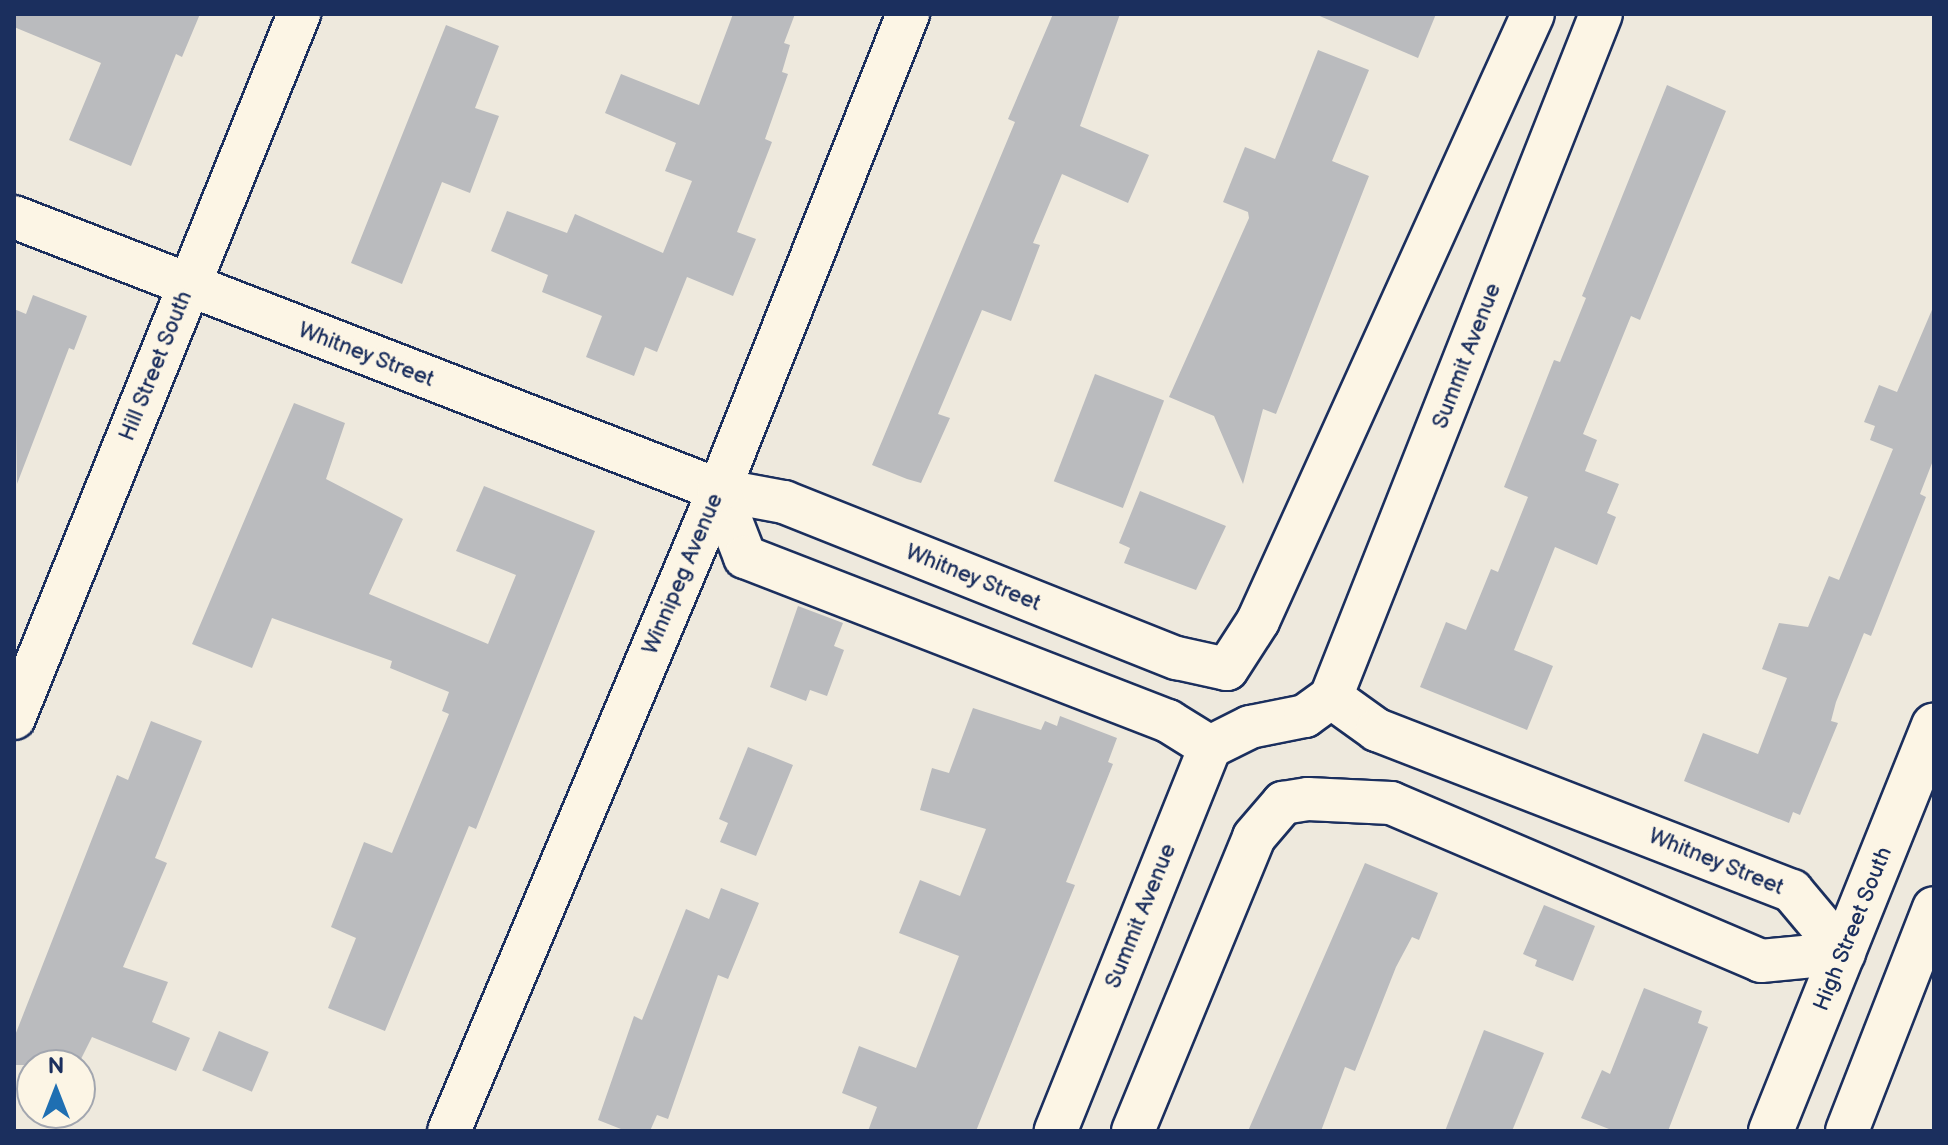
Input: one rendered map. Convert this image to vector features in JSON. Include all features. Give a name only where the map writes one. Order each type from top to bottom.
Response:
[{"type":"main road","name":"High Street South","points":[[1771,1131],[1934,726]]},
{"type":"street","name":"Hill Street South","points":[[14,718],[299,14]]},
{"type":"street","name":"Winnipeg Avenue","points":[[449,1131],[719,490],[908,14]]},
{"type":"street","name":"Summit Avenue","points":[[1331,697],[1601,14]]},
{"type":"street","name":"Whitney Street","points":[[14,217],[188,287],[719,490],[784,502],[1177,658],[1227,669],[1258,621],[1530,22]]},
{"type":"street","points":[[1530,22],[1585,54]]},
{"type":"street","points":[[719,490],[745,557],[1168,721],[1210,747],[1250,727],[1305,716],[1331,697]]},
{"type":"street","name":"Whitney Street","points":[[1331,697],[1377,730],[1792,891],[1844,953]]},
{"type":"street","name":"Summit Avenue","points":[[1056,1131],[1210,747]]},
{"type":"street","points":[[1133,1131],[1254,837],[1283,803],[1308,799],[1391,803],[1761,961],[1844,953]]},
{"type":"street","points":[[1847,1131],[1934,908]]},
{"type":"building","points":[[14,14],[200,14],[182,57],[176,54],[131,166],[69,140],[101,63],[14,27]]},
{"type":"building","points":[[733,14],[795,14],[784,43],[790,45],[782,72],[788,74],[765,139],[772,142],[737,232],[756,239],[733,296],[687,277],[657,352],[645,347],[634,376],[586,357],[602,316],[542,292],[548,275],[491,251],[507,211],[567,233],[575,214],[663,253],[692,181],[665,171],[676,143],[605,113],[621,74],[699,105]]},
{"type":"building","points":[[1053,14],[1120,14],[1080,126],[1149,155],[1128,203],[1062,174],[1033,243],[1040,245],[1011,321],[982,310],[938,414],[950,418],[921,483],[907,479],[872,465],[1015,122],[1008,119]]},
{"type":"building","points":[[1315,14],[1436,14],[1418,58]]},
{"type":"building","points":[[446,25],[499,46],[475,108],[499,116],[470,193],[442,182],[402,284],[351,263]]},
{"type":"building","points":[[1318,50],[1369,70],[1332,161],[1369,176],[1276,414],[1263,409],[1243,484],[1214,416],[1169,397],[1249,218],[1248,212],[1223,202],[1245,147],[1275,159]]},
{"type":"building","points":[[1667,85],[1726,111],[1640,320],[1631,316],[1583,434],[1597,440],[1585,471],[1619,484],[1607,513],[1616,517],[1597,565],[1555,547],[1514,650],[1553,666],[1527,730],[1420,687],[1446,622],[1466,630],[1491,569],[1498,572],[1528,497],[1504,487],[1554,360],[1560,362],[1586,298],[1582,296]]},
{"type":"building","points":[[33,295],[87,316],[74,350],[69,348],[17,484],[14,309],[26,314]]},
{"type":"building","points":[[1934,305],[1934,458],[1920,494],[1926,497],[1871,636],[1864,633],[1836,702],[1831,721],[1838,723],[1800,815],[1793,812],[1789,823],[1684,781],[1703,733],[1758,754],[1787,678],[1762,669],[1779,623],[1808,627],[1829,576],[1839,580],[1893,449],[1870,440],[1875,426],[1864,422],[1879,385],[1897,392]]},
{"type":"building","points":[[1095,374],[1164,401],[1123,508],[1054,481]]},
{"type":"building","points":[[294,403],[345,423],[326,479],[403,519],[369,594],[488,644],[516,575],[456,551],[484,486],[595,531],[476,829],[469,826],[385,1031],[328,1008],[356,938],[331,927],[364,842],[392,853],[449,714],[442,711],[449,692],[390,668],[392,661],[272,618],[252,668],[192,644]]},
{"type":"building","points":[[1140,491],[1226,526],[1196,590],[1124,563],[1130,548],[1119,543]]},
{"type":"building","points":[[798,606],[843,623],[834,646],[844,650],[827,696],[810,690],[806,701],[770,687]]},
{"type":"building","points":[[973,708],[1041,730],[1045,721],[1057,726],[1060,716],[1117,738],[1108,762],[1113,764],[1066,882],[1075,885],[976,1131],[868,1131],[877,1107],[842,1093],[859,1046],[916,1068],[959,956],[899,933],[920,880],[960,896],[986,829],[920,810],[932,768],[949,773]]},
{"type":"building","points":[[151,721],[202,741],[155,858],[167,863],[123,967],[168,982],[152,1022],[190,1038],[176,1071],[92,1037],[86,1049],[16,1049],[14,1065],[14,1038],[117,775],[128,780]]},
{"type":"building","points":[[748,747],[793,765],[756,856],[720,842],[728,823],[719,819]]},
{"type":"building","points":[[1365,863],[1438,893],[1419,940],[1412,937],[1396,967],[1355,1071],[1345,1067],[1321,1131],[1248,1131]]},
{"type":"building","points":[[721,888],[759,903],[728,979],[718,975],[668,1119],[657,1115],[650,1131],[626,1131],[598,1120],[634,1016],[642,1020],[686,909],[709,919]]},
{"type":"building","points":[[1544,905],[1595,926],[1573,981],[1535,966],[1537,960],[1523,954]]},
{"type":"building","points":[[1644,988],[1702,1011],[1698,1023],[1708,1027],[1668,1131],[1614,1131],[1581,1118],[1602,1070],[1610,1074]]},
{"type":"building","points":[[1484,1030],[1544,1053],[1512,1131],[1445,1131]]},
{"type":"building","points":[[219,1031],[269,1052],[252,1092],[202,1071]]}]
